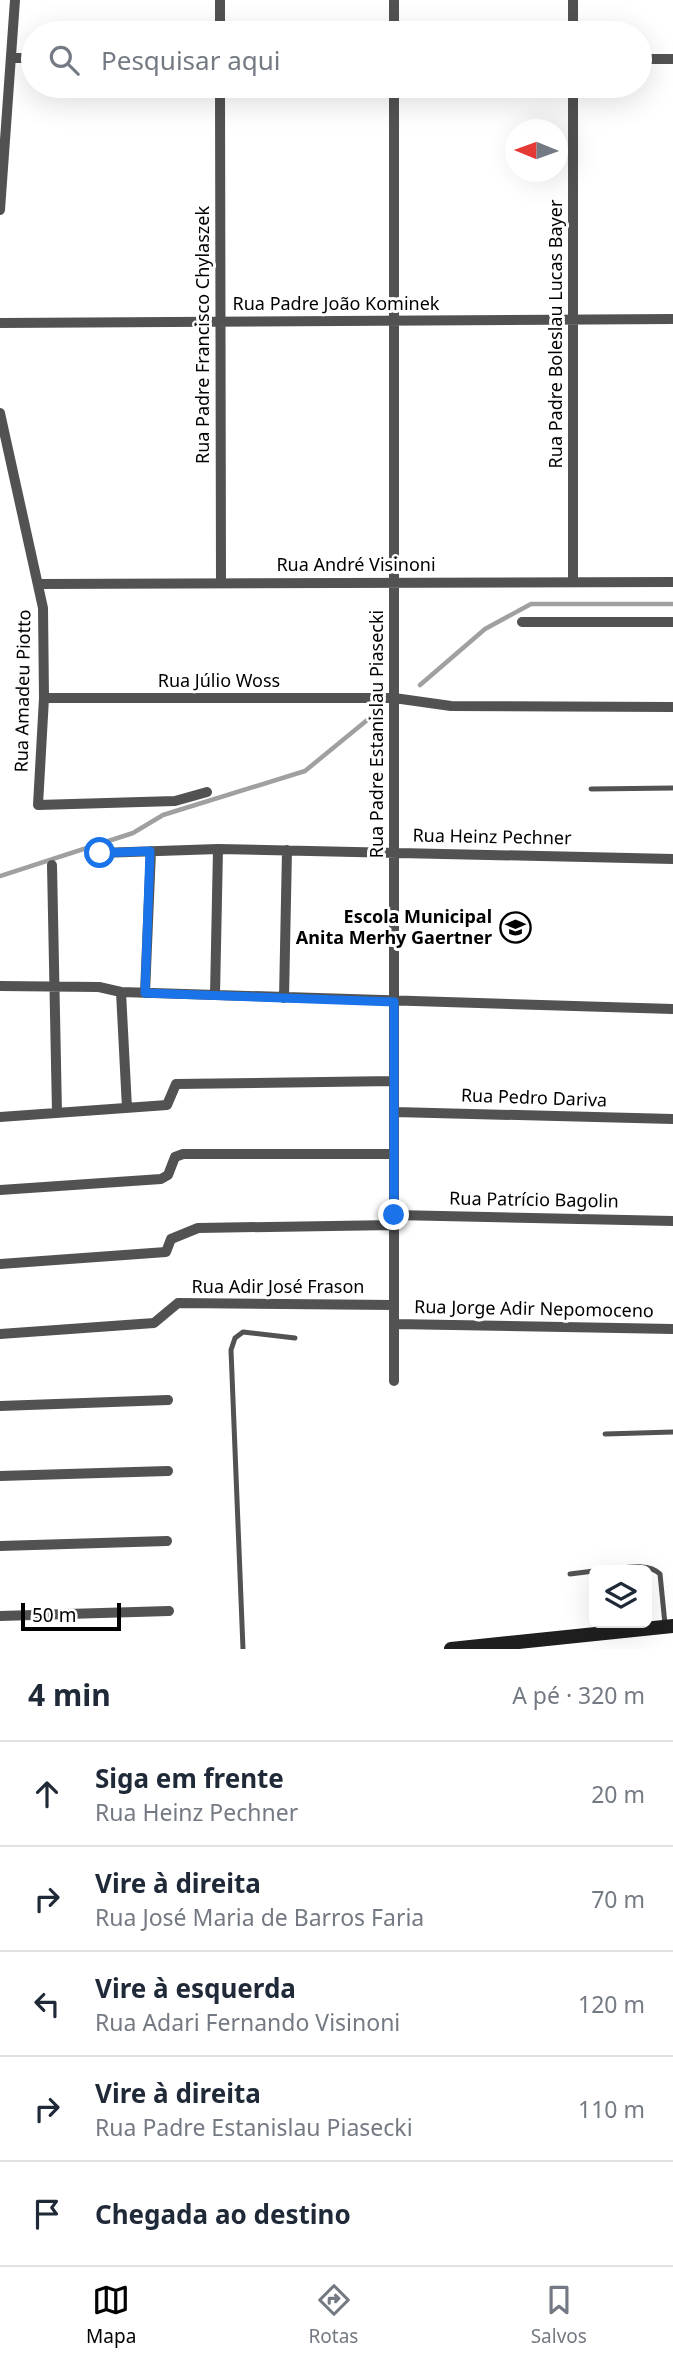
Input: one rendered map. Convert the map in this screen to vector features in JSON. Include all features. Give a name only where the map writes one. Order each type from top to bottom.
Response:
[{"type":"main road","points":[[451,1649],[669,1627]]},
{"type":"street","points":[[0,210],[15,0]]},
{"type":"street","points":[[220,0],[220,21]]},
{"type":"street","points":[[394,0],[394,21]]},
{"type":"street","points":[[573,0],[573,21]]},
{"type":"street","points":[[12,58],[21,58]]},
{"type":"street","points":[[652,59],[673,59]]},
{"type":"street","name":"Rua Padre Francisco Chylaszek","points":[[220,98],[221,583]]},
{"type":"street","name":"Rua Padre Estanislau Piasecki","points":[[394,98],[394,1381]]},
{"type":"street","name":"Rua Padre Boleslau Lucas Bayer","points":[[573,98],[573,582]]},
{"type":"street","name":"Rua Padre João Kominek","points":[[0,323],[673,319]]},
{"type":"street","name":"Rua Amadeu Piotto","points":[[0,413],[40,584],[45,627],[38,805],[175,801],[207,792]]},
{"type":"street","name":"Rua André Visinoni","points":[[40,584],[673,582]]},
{"type":"street","points":[[522,622],[673,622]]},
{"type":"street","name":"Rua Júlio Woss","points":[[44,698],[394,698],[452,706],[673,707]]},
{"type":"street","points":[[215,995],[218,849]]},
{"type":"street","points":[[284,998],[287,849]]},
{"type":"street","name":"Rua Heinz Pechner","points":[[100,853],[287,849],[673,859]]},
{"type":"street","points":[[145,993],[150,851]]},
{"type":"street","points":[[52,865],[57,1113]]},
{"type":"street","points":[[0,986],[108,988],[121,992],[394,1002],[673,1009]]},
{"type":"street","points":[[121,992],[127,1108]]},
{"type":"street","points":[[0,1117],[167,1105],[176,1084],[394,1081]]},
{"type":"street","name":"Rua Pedro Dariva","points":[[394,1112],[673,1119]]},
{"type":"street","points":[[0,1190],[161,1179],[168,1174],[175,1157],[183,1154],[394,1154]]},
{"type":"street","name":"Rua Patrício Bagolin","points":[[0,1264],[166,1252],[171,1239],[198,1228],[394,1220],[673,1221]]},
{"type":"street","name":"Rua Adir José Frason","points":[[0,1334],[154,1323],[178,1303],[394,1305]]},
{"type":"street","name":"Rua Jorge Adir Nepomoceno","points":[[394,1324],[673,1329]]},
{"type":"street","points":[[0,1406],[168,1400]]},
{"type":"street","points":[[0,1476],[168,1471]]},
{"type":"street","points":[[0,1546],[167,1541]]},
{"type":"street","points":[[0,1616],[169,1611]]},
{"type":"lane","points":[[592,789],[673,788]]},
{"type":"lane","points":[[243,1649],[231,1350],[235,1338],[243,1332],[295,1338]]},
{"type":"lane","points":[[605,1434],[673,1432]]},
{"type":"lane","points":[[652,1568],[660,1574],[669,1627]]},
{"type":"lane","points":[[570,1574],[589,1572]]},
{"type":"waterway","points":[[420,685],[485,629],[531,604],[673,604]]},
{"type":"waterway","points":[[0,876],[133,833],[163,815],[305,771],[377,712]]},
{"type":"place","name":"Escola Municipal Anita Merhy Gaertner","points":[[515,927]]},
{"type":"route","points":[[100,853],[150,851],[145,993],[394,1002],[394,1215]]}]
